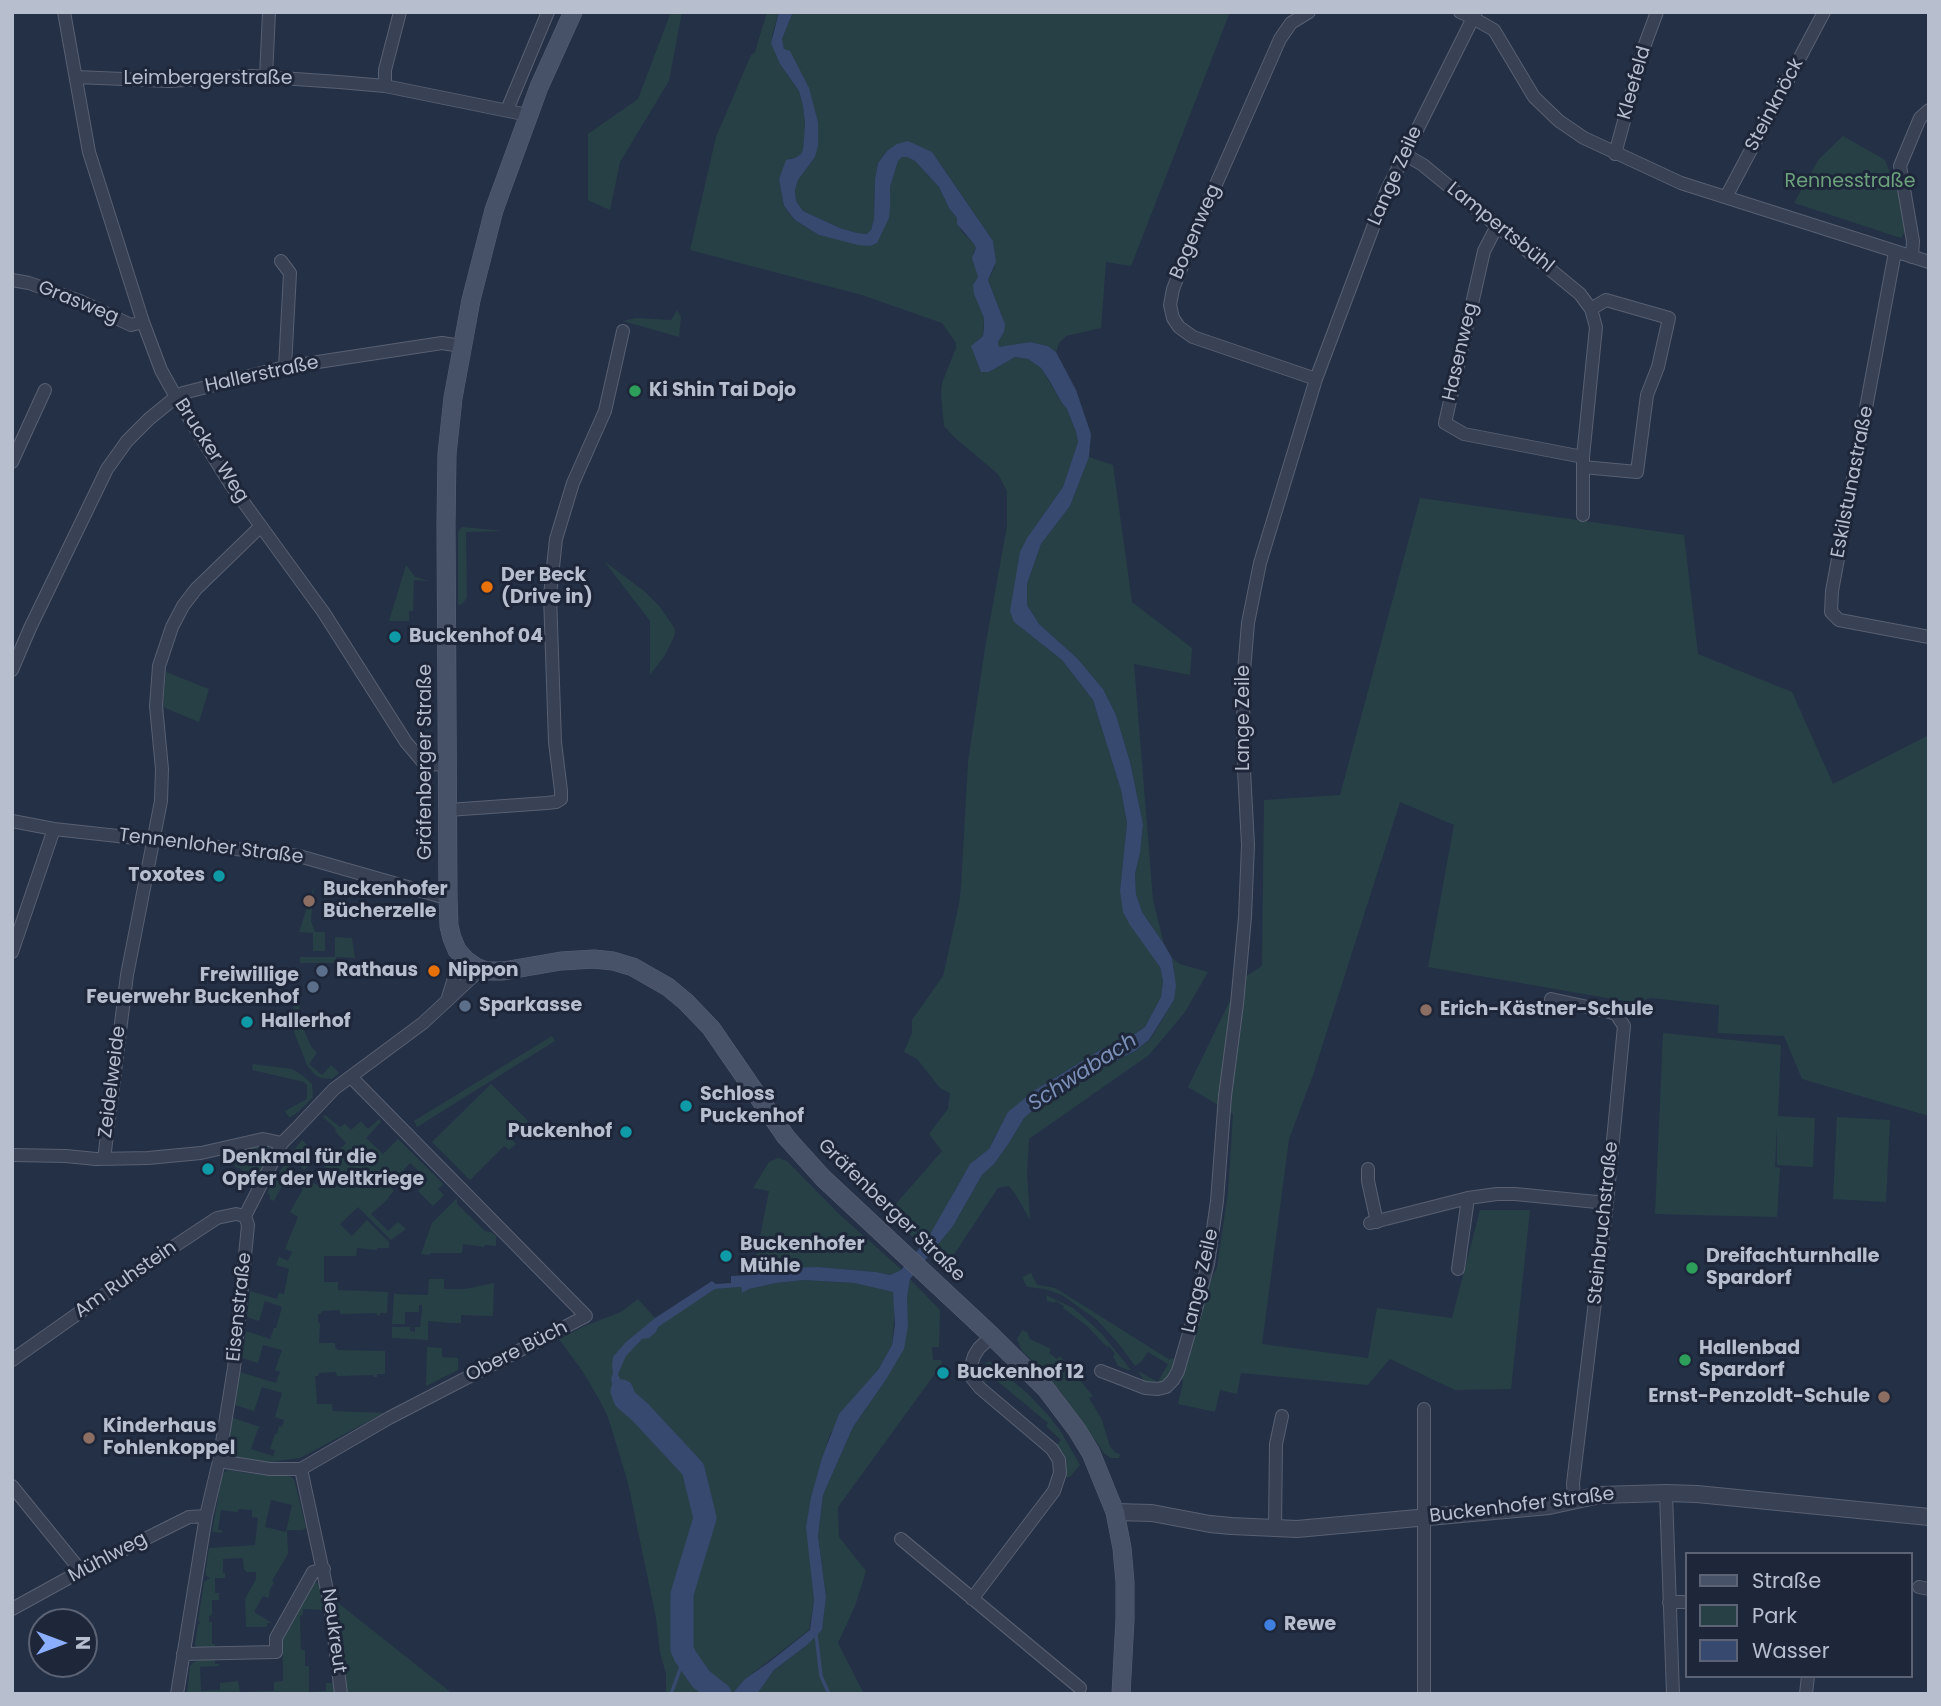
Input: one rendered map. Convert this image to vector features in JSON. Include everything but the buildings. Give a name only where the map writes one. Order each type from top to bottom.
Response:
[{"type":"main road","name":"Gräfenberger Straße","points":[[461,955],[451,934],[448,896],[446,536],[447,454],[453,398],[479,261],[502,186],[546,70],[573,12]]},
{"type":"main road","points":[[461,955],[481,970]]},
{"type":"main road","name":"Gräfenberger Straße","points":[[481,970],[503,971],[561,961],[594,959],[625,964],[659,980],[686,1002],[711,1028],[786,1137],[823,1178],[1046,1389],[1096,1461],[1115,1512],[1125,1582],[1121,1694]]},
{"type":"street","points":[[64,12],[77,78]]},
{"type":"street","points":[[266,77],[269,12]]},
{"type":"street","points":[[385,86],[385,70],[400,12]]},
{"type":"street","points":[[507,110],[548,12]]},
{"type":"street","name":"Bogenweg","points":[[1309,12],[1291,23],[1280,39],[1199,223],[1173,289],[1170,305],[1173,318],[1179,327],[1193,337],[1317,379]]},
{"type":"street","points":[[1460,12],[1475,15],[1494,30],[1534,97],[1559,121],[1584,138],[1681,183],[1929,262]]},
{"type":"street","name":"Kleefeld","points":[[1615,153],[1644,47],[1657,12]]},
{"type":"street","name":"Steinknöck","points":[[1726,197],[1824,12]]},
{"type":"street","name":"Lange Zeile","points":[[1101,1371],[1145,1388],[1164,1388],[1171,1383],[1178,1371],[1208,1264],[1217,1201],[1225,1096],[1245,918],[1248,845],[1243,683],[1248,623],[1260,564],[1317,379],[1387,190],[1475,15]]},
{"type":"street","name":"Leimbergerstraße","points":[[77,78],[169,81],[266,77],[385,86],[528,115]]},
{"type":"street","name":"Brucker Weg","points":[[77,78],[89,152],[161,370],[231,485],[324,612],[406,742],[422,761],[447,765]]},
{"type":"street","points":[[1912,257],[1913,241],[1900,166],[1920,118],[1929,110]]},
{"type":"street","name":"Lampertsbühl","points":[[1404,154],[1423,165],[1580,294],[1591,309]]},
{"type":"street","name":"Hasenweg","points":[[1497,226],[1484,251],[1445,423],[1464,434],[1583,462]]},
{"type":"street","name":"Eskilstunastraße","points":[[1895,252],[1832,590],[1831,612],[1839,620],[1929,637]]},
{"type":"street","points":[[281,261],[290,273],[285,367]]},
{"type":"street","name":"Grasweg","points":[[12,280],[29,283],[80,301],[131,325],[143,322]]},
{"type":"street","points":[[1583,462],[1637,472],[1647,396],[1658,368],[1669,318],[1606,300],[1591,309],[1596,327],[1583,462],[1583,515]]},
{"type":"street","points":[[448,810],[547,803],[561,799],[555,742],[551,605],[556,539],[573,482],[605,411],[623,331]]},
{"type":"street","name":"Hallerstraße","points":[[12,670],[107,469],[127,441],[176,397],[285,367],[442,343],[461,346]]},
{"type":"street","points":[[14,453],[45,390]]},
{"type":"street","name":"Zeidelweide","points":[[104,1159],[127,975],[161,801],[163,780],[156,706],[157,681],[165,646],[183,606],[196,589],[261,526]]},
{"type":"street","name":"Tennenloher Straße","points":[[12,821],[54,829],[302,856],[439,896],[448,896]]},
{"type":"street","points":[[12,952],[54,829]]},
{"type":"street","name":"Eisenstraße","points":[[447,1001],[461,955]]},
{"type":"street","name":"Eisenstraße","points":[[177,1694],[234,1368],[248,1225],[245,1216],[282,1143],[334,1089],[424,1023],[481,970]]},
{"type":"street","name":"Steinbruchstraße","points":[[1551,999],[1616,1014],[1624,1026],[1607,1203],[1573,1483],[1574,1500]]},
{"type":"street","name":"Obere Büch","points":[[301,1469],[389,1418],[586,1316],[351,1077]]},
{"type":"street","points":[[12,1155],[104,1159],[201,1153],[263,1139],[282,1143]]},
{"type":"street","points":[[1368,1169],[1374,1222],[1468,1198],[1506,1194],[1607,1203]]},
{"type":"street","points":[[1458,1269],[1468,1198]]},
{"type":"street","name":"Am Ruhstein","points":[[12,1360],[217,1219],[236,1214],[245,1216]]},
{"type":"street","points":[[972,1599],[1054,1491],[1060,1473],[1059,1460],[1052,1449],[980,1388],[972,1378],[970,1369],[974,1356],[992,1336]]},
{"type":"street","points":[[1424,1409],[1424,1694]]},
{"type":"street","points":[[1275,1528],[1275,1455],[1282,1416]]},
{"type":"street","points":[[219,1461],[270,1469],[301,1469]]},
{"type":"street","name":"Neukreut","points":[[301,1469],[324,1569],[341,1694]]},
{"type":"street","points":[[12,1486],[81,1571]]},
{"type":"street","points":[[1667,1493],[1673,1694]]},
{"type":"street","name":"Buckenhofer Straße","points":[[1115,1512],[1152,1513],[1210,1524],[1275,1528],[1329,1527],[1549,1506],[1600,1495],[1667,1493],[1929,1517]]},
{"type":"street","name":"Mühlweg","points":[[12,1609],[189,1517],[206,1516]]},
{"type":"street","points":[[901,1539],[1080,1688]]},
{"type":"street","name":"Neukreut","points":[[183,1654],[276,1652],[276,1638],[313,1572],[324,1569]]},
{"type":"street","points":[[1669,1602],[1686,1602]]},
{"type":"green space","points":[[671,12],[682,12],[669,81],[620,162],[610,210],[588,200],[588,134],[638,99]]},
{"type":"green space","points":[[767,12],[779,12],[772,35],[780,64],[799,91],[805,123],[801,154],[790,158],[779,178],[784,206],[789,214],[819,235],[870,246],[890,207],[890,187],[898,161],[907,157],[915,161],[939,187],[957,218],[961,231],[976,248],[973,253],[980,308],[984,318],[983,336],[976,341],[976,359],[981,372],[989,372],[1015,357],[1028,359],[1041,368],[1067,409],[1078,442],[1063,487],[1027,538],[1014,622],[1062,660],[1093,700],[1121,790],[1127,823],[1120,891],[1160,967],[1163,981],[1161,997],[1145,1027],[1102,1049],[1035,1090],[995,1136],[989,1149],[970,1165],[941,1219],[922,1246],[888,1213],[942,1151],[929,1134],[948,1109],[950,1093],[940,1088],[917,1059],[904,1052],[912,1033],[912,1020],[943,976],[959,904],[968,762],[1007,526],[1007,491],[998,474],[944,426],[942,383],[956,343],[942,323],[862,295],[690,250],[716,137],[751,55],[755,52]]},
{"type":"green space","points":[[793,12],[1230,12],[1131,266],[1106,262],[1101,328],[1066,336],[1059,343],[1056,352],[1048,346],[1030,342],[999,348],[998,342],[1004,332],[1002,316],[988,280],[995,267],[993,241],[939,162],[887,151],[878,163],[874,219],[871,231],[867,234],[840,228],[803,211],[796,201],[795,190],[798,180],[815,157],[818,122],[784,50],[782,39]]},
{"type":"green space","name":"Rennesstraße","points":[[1843,136],[1885,160],[1899,196],[1905,232],[1901,238],[1794,203],[1819,159]]},
{"type":"green space","points":[[677,310],[681,317],[679,337],[623,321],[636,318],[671,320]]},
{"type":"green space","points":[[1089,457],[1113,465],[1132,602],[1192,648],[1190,675],[1134,664],[1153,900],[1164,944],[1142,912],[1136,894],[1135,874],[1143,824],[1130,762],[1116,715],[1103,689],[1077,658],[1039,624],[1027,605],[1027,584],[1041,544],[1070,506]]},
{"type":"green space","points":[[1420,498],[1684,535],[1698,654],[1792,692],[1833,784],[1929,735],[1929,1116],[1802,1079],[1784,1036],[1718,1033],[1719,1005],[1650,998],[1636,1003],[1428,967],[1454,825],[1400,802],[1313,1075],[1289,1139],[1262,1344],[1368,1358],[1377,1308],[1452,1318],[1480,1210],[1530,1210],[1511,1389],[1455,1390],[1390,1359],[1368,1385],[1241,1373],[1237,1394],[1220,1390],[1215,1412],[1178,1404],[1183,1382],[1176,1362],[1164,1384],[1146,1384],[1138,1371],[1158,1382],[1168,1364],[1148,1352],[1135,1366],[1097,1320],[1062,1295],[1027,1287],[1022,1277],[1031,1273],[1037,1285],[1055,1288],[1170,1360],[1176,1360],[1217,1267],[1228,1192],[1233,1114],[1188,1087],[1240,980],[1262,966],[1264,800],[1340,795]]},
{"type":"green space","points":[[462,527],[505,531],[466,532],[467,598],[458,605],[458,532]]},
{"type":"green space","points":[[604,561],[644,591],[660,607],[675,629],[665,655],[650,675],[650,621]]},
{"type":"green space","points":[[406,565],[415,577],[429,581],[414,580],[413,611],[409,611],[409,621],[389,621]]},
{"type":"green space","points":[[166,672],[209,689],[199,722],[163,707]]},
{"type":"green space","points":[[314,886],[311,921],[315,932],[325,932],[325,951],[313,951],[313,933],[299,932]]},
{"type":"green space","points":[[335,937],[352,938],[355,958],[336,957],[336,963],[300,963],[300,957],[335,957]]},
{"type":"green space","points":[[1172,958],[1180,964],[1208,972],[1185,1012],[1149,1055],[1029,1139],[1027,1173],[1030,1220],[1009,1186],[998,1188],[946,1269],[930,1254],[953,1226],[982,1175],[994,1164],[1024,1118],[1075,1081],[1135,1051],[1150,1040],[1174,1000]]},
{"type":"green space","points":[[293,999],[299,1000],[300,1021],[317,1053],[309,1064],[322,1075],[331,1065],[339,1073],[332,1079],[315,1075],[307,1065],[294,1032]]},
{"type":"green space","points":[[1663,1033],[1781,1045],[1778,1116],[1815,1118],[1813,1167],[1777,1165],[1777,1125],[1775,1167],[1780,1168],[1777,1217],[1655,1214]]},
{"type":"green space","points":[[552,1036],[555,1041],[417,1127],[414,1121]]},
{"type":"green space","points":[[253,1064],[292,1069],[312,1084],[313,1097],[289,1117],[285,1111],[307,1099],[307,1085],[304,1082],[252,1070]]},
{"type":"green space","points":[[491,1084],[528,1121],[511,1138],[516,1144],[509,1150],[504,1146],[470,1180],[432,1142]]},
{"type":"green space","points":[[325,1115],[340,1127],[345,1124],[351,1130],[361,1121],[368,1129],[379,1119],[381,1122],[366,1138],[383,1154],[398,1139],[443,1184],[438,1189],[444,1195],[433,1206],[418,1191],[428,1180],[410,1163],[388,1185],[394,1191],[389,1198],[371,1214],[388,1231],[398,1222],[406,1229],[391,1240],[358,1207],[340,1224],[352,1236],[367,1220],[389,1242],[389,1248],[357,1248],[356,1256],[324,1256],[324,1282],[338,1282],[338,1290],[388,1292],[387,1313],[340,1314],[340,1310],[322,1311],[318,1314],[319,1343],[335,1343],[338,1350],[385,1351],[385,1374],[377,1374],[377,1377],[374,1377],[337,1376],[336,1372],[319,1373],[315,1376],[317,1404],[332,1404],[333,1411],[384,1413],[300,1458],[270,1462],[232,1457],[227,1451],[233,1418],[260,1427],[251,1449],[273,1456],[275,1450],[270,1449],[284,1420],[275,1417],[282,1393],[262,1387],[254,1411],[235,1405],[240,1372],[276,1383],[280,1372],[275,1370],[282,1350],[263,1345],[258,1363],[242,1358],[246,1331],[270,1339],[282,1307],[265,1301],[259,1321],[247,1317],[250,1291],[277,1299],[279,1293],[284,1294],[289,1269],[276,1265],[279,1257],[288,1261],[292,1252],[285,1249],[298,1217],[290,1212],[303,1189],[285,1180],[274,1201],[267,1193],[285,1163],[298,1176],[301,1174],[316,1185],[330,1172],[314,1155],[308,1161],[311,1164],[304,1170],[290,1155],[302,1140],[317,1155],[325,1147],[334,1155],[346,1143],[323,1117]]},
{"type":"green space","points":[[1837,1117],[1890,1120],[1886,1202],[1833,1199]]},
{"type":"green space","points":[[268,1146],[271,1155],[254,1189],[244,1180],[245,1174],[241,1169],[235,1167],[234,1151]]},
{"type":"green space","points":[[778,1158],[787,1161],[839,1214],[902,1270],[890,1275],[818,1267],[753,1272],[769,1191],[753,1188],[769,1162]]},
{"type":"green space","points":[[457,1198],[457,1204],[485,1231],[496,1236],[496,1246],[463,1244],[462,1253],[421,1254],[432,1223]]},
{"type":"green space","points":[[429,1279],[444,1279],[444,1289],[465,1289],[494,1283],[493,1316],[461,1315],[461,1323],[428,1321],[428,1340],[392,1338],[392,1327],[410,1327],[410,1331],[415,1332],[415,1327],[420,1327],[422,1310],[422,1305],[419,1305],[419,1312],[405,1312],[405,1324],[392,1324],[394,1294],[428,1295]]},
{"type":"green space","points":[[910,1279],[940,1310],[939,1347],[932,1347],[933,1360],[941,1360],[942,1364],[838,1507],[839,1537],[866,1571],[855,1606],[838,1643],[864,1694],[757,1694],[774,1670],[822,1630],[826,1597],[818,1536],[823,1495],[853,1427],[885,1381]]},
{"type":"green space","points":[[804,1280],[854,1283],[893,1292],[895,1309],[892,1345],[878,1370],[830,1434],[811,1497],[814,1600],[809,1630],[745,1679],[732,1694],[723,1694],[717,1690],[716,1694],[666,1694],[666,1674],[656,1618],[628,1483],[608,1417],[583,1372],[559,1339],[621,1312],[638,1299],[655,1318],[658,1326],[715,1289],[741,1287],[742,1292],[776,1283]]},
{"type":"green space","points":[[1046,1295],[1073,1308],[1086,1319],[1131,1370],[1118,1366],[1113,1356],[1115,1354],[1109,1346],[1063,1308],[1064,1306],[1056,1301],[1047,1301]]},
{"type":"green space","points":[[1022,1330],[1027,1332],[1030,1339],[1051,1349],[1049,1353],[1057,1359],[1060,1356],[1093,1396],[1089,1398],[1102,1420],[1110,1447],[1120,1454],[1119,1458],[1111,1458],[1104,1453],[1060,1391],[1022,1351],[1017,1339]]},
{"type":"green space","points":[[427,1347],[442,1348],[442,1357],[458,1358],[458,1370],[426,1386]]},
{"type":"green space","points":[[989,1361],[1027,1393],[1061,1432],[1080,1465],[1070,1477],[1066,1477],[1063,1453],[1057,1445],[1061,1440],[1046,1426],[1048,1423],[991,1376],[985,1383],[981,1370]]},
{"type":"green space","points":[[227,1470],[269,1476],[286,1474],[294,1479],[306,1528],[287,1530],[288,1554],[272,1581],[274,1582],[268,1598],[263,1596],[254,1612],[272,1623],[267,1623],[267,1627],[246,1627],[245,1599],[256,1579],[256,1572],[244,1570],[243,1558],[223,1559],[225,1578],[215,1578],[215,1593],[219,1593],[219,1600],[212,1600],[212,1615],[209,1616],[215,1650],[197,1649],[195,1644],[198,1624],[201,1623],[198,1621],[204,1582],[210,1578],[205,1575],[209,1548],[255,1545],[258,1518],[252,1517],[252,1510],[221,1510],[218,1530],[222,1530],[222,1533],[212,1532],[222,1475]],"holes":[[[271,1500],[292,1505],[286,1532],[265,1527]]]},
{"type":"green space","points":[[314,1583],[322,1587],[325,1610],[303,1609],[303,1615],[300,1616],[301,1650],[305,1650],[305,1666],[309,1666],[309,1692],[326,1691],[326,1683],[333,1683],[335,1694],[187,1694],[190,1666],[199,1660],[215,1660],[215,1664],[219,1664],[200,1667],[201,1691],[220,1690],[220,1683],[238,1681],[240,1692],[274,1691],[274,1682],[283,1681],[283,1640]]},
{"type":"green space","points":[[333,1599],[453,1694],[343,1694]]},
{"type":"water","points":[[779,12],[793,12],[782,39],[784,49],[790,51],[809,88],[818,122],[815,157],[798,180],[795,190],[796,201],[803,211],[840,228],[867,234],[874,219],[878,163],[887,151],[908,141],[932,152],[993,241],[996,262],[988,280],[1005,324],[998,342],[999,347],[1030,342],[1048,346],[1056,352],[1076,390],[1091,434],[1089,457],[1070,506],[1041,544],[1027,584],[1027,605],[1039,624],[1077,658],[1103,689],[1116,715],[1130,762],[1143,824],[1135,874],[1136,894],[1142,912],[1172,958],[1176,986],[1174,1000],[1149,1040],[1135,1051],[1075,1081],[1024,1118],[994,1164],[982,1175],[953,1226],[910,1279],[904,1349],[853,1427],[823,1495],[818,1536],[826,1597],[822,1630],[774,1670],[757,1694],[732,1694],[745,1679],[810,1630],[814,1600],[806,1527],[811,1497],[839,1414],[878,1370],[892,1345],[895,1325],[893,1292],[854,1283],[804,1280],[776,1283],[742,1293],[741,1287],[715,1289],[658,1327],[649,1338],[642,1339],[626,1356],[618,1374],[640,1412],[626,1405],[614,1392],[611,1379],[613,1357],[655,1318],[712,1281],[716,1284],[731,1283],[731,1276],[752,1275],[753,1272],[784,1268],[818,1267],[890,1275],[901,1270],[928,1238],[970,1164],[989,1149],[1008,1112],[1035,1090],[1102,1049],[1145,1027],[1161,997],[1163,981],[1160,967],[1123,912],[1120,891],[1127,823],[1121,790],[1093,700],[1062,660],[1014,622],[1010,611],[1020,552],[1063,487],[1078,442],[1067,409],[1041,368],[1028,359],[1015,357],[989,372],[981,372],[971,346],[983,336],[984,328],[984,318],[973,285],[978,277],[972,258],[976,248],[957,224],[957,218],[939,187],[915,161],[902,157],[898,161],[890,187],[889,218],[877,243],[870,246],[819,235],[795,220],[784,206],[779,179],[786,160],[801,154],[805,123],[799,91],[780,64],[771,43]]},
{"type":"waterway","name":"Schwabach","points":[[622,1391],[625,1399],[693,1469],[705,1518],[682,1594],[682,1649],[701,1679],[720,1694]]},
{"type":"waterway","points":[[816,1634],[821,1676],[829,1694]]},
{"type":"waterway","points":[[671,1694],[685,1656]]},
{"type":"place","name":"Ki Shin Tai Dojo","points":[[635,391]]},
{"type":"place","name":"Der Beck (Drive in)","points":[[487,587]]},
{"type":"place","name":"Buckenhof 04","points":[[395,637]]},
{"type":"place","name":"Toxotes","points":[[219,876]]},
{"type":"place","name":"Buckenhofer Bücherzelle","points":[[309,901]]},
{"type":"place","name":"Rathaus","points":[[322,971]]},
{"type":"place","name":"Nippon","points":[[434,971]]},
{"type":"place","name":"Freiwillige Feuerwehr Buckenhof","points":[[313,987]]},
{"type":"place","name":"Sparkasse","points":[[465,1006]]},
{"type":"place","name":"Erich-Kästner-Schule","points":[[1426,1010]]},
{"type":"place","name":"Hallerhof","points":[[247,1022]]},
{"type":"place","name":"Schloss Puckenhof","points":[[686,1106]]},
{"type":"place","name":"Puckenhof","points":[[626,1132]]},
{"type":"place","name":"Denkmal für die Opfer der Weltkriege","points":[[208,1169]]},
{"type":"place","name":"Buckenhofer Mühle","points":[[726,1256]]},
{"type":"place","name":"Dreifachturnhalle Spardorf","points":[[1692,1268]]},
{"type":"place","name":"Hallenbad Spardorf","points":[[1685,1360]]},
{"type":"place","name":"Buckenhof 12","points":[[943,1373]]},
{"type":"place","name":"Ernst-Penzoldt-Schule","points":[[1884,1397]]},
{"type":"place","name":"Kinderhaus Fohlenkoppel","points":[[89,1438]]},
{"type":"place","name":"Rewe","points":[[1270,1625]]}]
